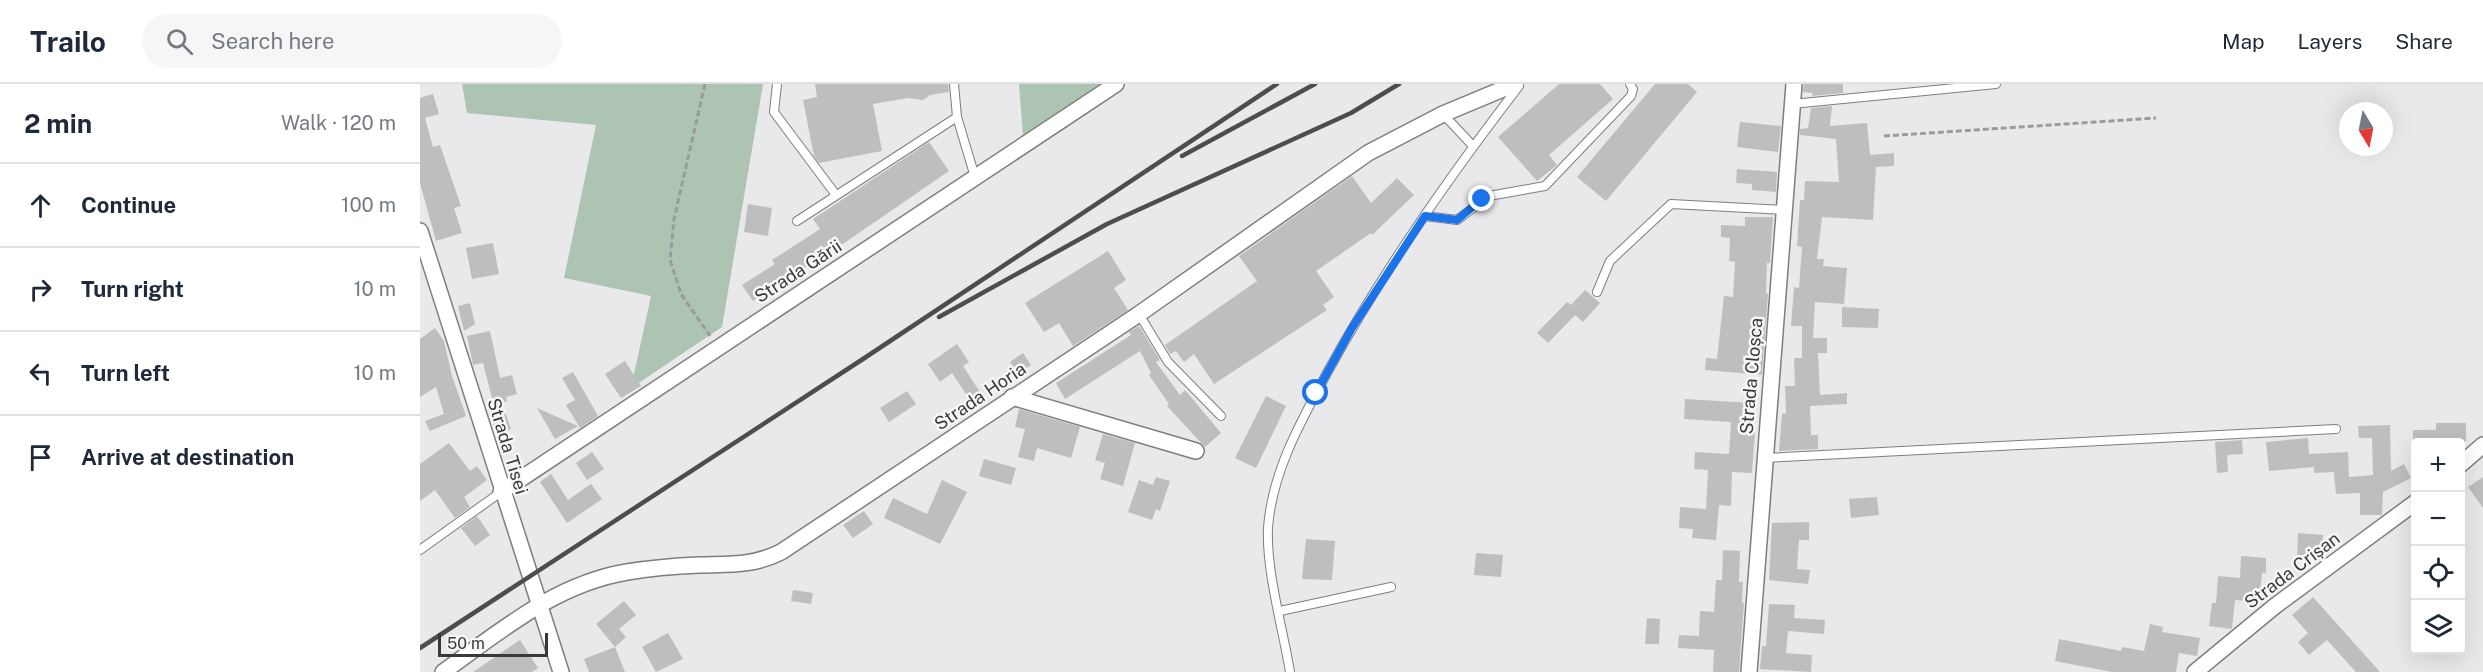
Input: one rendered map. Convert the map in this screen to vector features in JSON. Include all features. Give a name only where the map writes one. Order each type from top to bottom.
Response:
[{"type":"street","name":"Strada Horia","points":[[443,672],[539,605],[569,588],[627,572],[701,565],[746,565],[765,560],[781,552],[1139,314],[1368,153],[1443,114],[1515,84]]},
{"type":"street","name":"Strada Cloșca","points":[[1749,672],[1794,84]]},
{"type":"street","name":"Strada Gării","points":[[501,492],[1108,86]]},
{"type":"street","name":"Strada Tisei","points":[[420,231],[501,492],[561,672]]},
{"type":"street","points":[[1012,397],[1196,451]]},
{"type":"street","points":[[2465,461],[2483,445]]},
{"type":"street","name":"Strada Crișan","points":[[2195,672],[2275,606],[2411,505]]},
{"type":"lane","points":[[777,84],[774,112],[836,195]]},
{"type":"lane","points":[[954,84],[957,117],[975,177]]},
{"type":"lane","points":[[1290,672],[1272,569],[1268,530],[1273,495],[1289,447],[1352,328],[1473,146],[1521,84]]},
{"type":"lane","points":[[1425,216],[1457,220],[1489,196],[1545,186],[1631,96],[1633,89],[1630,84]]},
{"type":"lane","points":[[1792,104],[1996,84]]},
{"type":"lane","points":[[1443,114],[1473,146]]},
{"type":"lane","points":[[797,221],[957,117]]},
{"type":"lane","points":[[1597,292],[1610,261],[1671,204],[1784,210]]},
{"type":"lane","points":[[1139,314],[1168,362],[1221,416]]},
{"type":"lane","points":[[1764,458],[2336,429]]},
{"type":"lane","points":[[420,550],[501,492]]},
{"type":"lane","points":[[1280,611],[1391,587]]},
{"type":"path","points":[[705,84],[674,219],[670,260],[681,294],[717,347]]},
{"type":"path","points":[[1884,136],[2156,118]]},
{"type":"green space","points":[[462,84],[763,84],[722,327],[631,388],[651,296],[564,278],[596,125],[467,113]]},
{"type":"green space","points":[[1019,84],[1100,84],[1023,135]]},
{"type":"building","points":[[815,84],[948,84],[949,92],[930,95],[923,100],[908,98],[873,104],[882,151],[819,163],[814,156],[803,100],[817,97]]},
{"type":"building","points":[[1559,84],[1600,84],[1613,99],[1549,155],[1557,165],[1537,181],[1498,137]]},
{"type":"building","points":[[1655,84],[1688,84],[1697,92],[1606,201],[1577,177]]},
{"type":"building","points":[[1804,84],[1843,84],[1843,93],[1812,96],[1813,93],[1803,92]]},
{"type":"building","points":[[433,94],[439,114],[425,118],[433,147],[440,145],[461,206],[454,208],[462,233],[436,241],[420,183],[420,98]]},
{"type":"building","points":[[1832,106],[1830,126],[1867,123],[1870,155],[1894,153],[1894,166],[1876,167],[1873,220],[1822,217],[1817,259],[1824,259],[1823,266],[1847,268],[1844,304],[1815,302],[1813,338],[1827,338],[1827,353],[1818,353],[1820,395],[1847,393],[1847,404],[1810,406],[1811,435],[1818,435],[1818,449],[1779,451],[1782,414],[1786,413],[1785,386],[1795,386],[1794,358],[1802,358],[1802,326],[1791,326],[1794,287],[1799,288],[1802,247],[1797,246],[1800,200],[1804,200],[1805,181],[1839,182],[1836,139],[1800,135],[1800,129],[1808,128],[1811,108]]},
{"type":"building","points":[[1740,122],[1781,126],[1778,152],[1737,147]]},
{"type":"building","points":[[929,142],[949,171],[834,250],[753,301],[742,285],[775,264],[772,260],[820,229],[813,219]]},
{"type":"building","points":[[1737,169],[1777,172],[1776,192],[1752,190],[1752,184],[1736,183]]},
{"type":"building","points":[[1352,176],[1371,203],[1397,178],[1414,195],[1372,235],[1371,233],[1316,271],[1334,297],[1323,305],[1327,310],[1214,384],[1194,354],[1184,362],[1176,351],[1170,354],[1165,345],[1257,281],[1239,256]]},
{"type":"building","points":[[748,204],[772,208],[768,236],[744,232]]},
{"type":"building","points":[[1745,217],[1773,217],[1770,263],[1767,263],[1766,293],[1768,294],[1762,375],[1705,370],[1706,358],[1717,359],[1724,296],[1733,297],[1735,262],[1729,261],[1730,238],[1721,237],[1721,225],[1745,226]]},
{"type":"building","points":[[493,243],[499,274],[472,279],[466,248]]},
{"type":"building","points":[[1108,251],[1126,280],[1114,288],[1128,310],[1073,346],[1059,323],[1044,332],[1025,303]]},
{"type":"building","points":[[1585,290],[1600,303],[1583,322],[1575,315],[1548,343],[1537,333],[1567,302],[1571,305]]},
{"type":"building","points":[[470,303],[475,324],[464,331],[458,306]]},
{"type":"building","points":[[1842,307],[1879,309],[1878,328],[1842,327]]},
{"type":"building","points":[[1139,326],[1160,360],[1156,362],[1180,395],[1185,390],[1221,433],[1205,447],[1167,406],[1169,404],[1149,375],[1151,373],[1140,351],[1065,399],[1056,383],[1131,335],[1129,332]]},
{"type":"building","points":[[435,328],[444,341],[452,376],[466,416],[430,431],[425,421],[444,414],[436,387],[420,397],[420,339]]},
{"type":"building","points":[[490,331],[500,378],[512,375],[517,394],[506,397],[507,401],[494,406],[483,363],[473,365],[467,336]]},
{"type":"building","points":[[957,344],[969,362],[963,366],[984,398],[973,405],[952,373],[940,382],[928,364]]},
{"type":"building","points":[[1023,353],[1031,365],[1017,374],[1010,362]]},
{"type":"building","points":[[625,361],[641,386],[621,398],[605,374]]},
{"type":"building","points":[[573,372],[598,416],[580,428],[566,405],[575,400],[562,378]]},
{"type":"building","points":[[907,391],[916,404],[889,422],[880,408]]},
{"type":"building","points":[[1266,396],[1286,406],[1256,468],[1235,458]]},
{"type":"building","points":[[1685,399],[1752,403],[1751,431],[1755,432],[1752,473],[1732,472],[1731,506],[1719,505],[1716,540],[1692,538],[1693,529],[1679,528],[1680,507],[1706,509],[1708,470],[1694,469],[1695,452],[1729,454],[1731,422],[1684,419]]},
{"type":"building","points":[[502,404],[511,429],[497,434],[489,414]]},
{"type":"building","points":[[537,408],[578,426],[555,439]]},
{"type":"building","points":[[1019,409],[1080,427],[1071,458],[1037,448],[1034,461],[1018,457],[1025,429],[1015,427]]},
{"type":"building","points":[[2436,423],[2466,423],[2466,442],[2465,438],[2413,438],[2413,430],[2436,430]]},
{"type":"building","points":[[2390,425],[2391,471],[2404,464],[2411,478],[2383,492],[2382,515],[2360,515],[2360,493],[2336,494],[2334,472],[2314,473],[2314,467],[2269,471],[2266,442],[2308,438],[2309,454],[2348,452],[2349,477],[2373,475],[2372,438],[2359,438],[2358,426]]},
{"type":"building","points":[[1103,434],[1135,443],[1123,486],[1100,479],[1105,463],[1095,460]]},
{"type":"building","points":[[2242,440],[2243,454],[2227,455],[2228,472],[2217,473],[2215,442]]},
{"type":"building","points":[[449,443],[470,471],[477,466],[487,480],[464,497],[470,507],[455,518],[435,490],[420,501],[420,464]]},
{"type":"building","points":[[592,452],[604,469],[587,480],[576,463]]},
{"type":"building","points":[[984,459],[1016,468],[1011,485],[979,476]]},
{"type":"building","points":[[551,474],[568,500],[591,484],[602,499],[567,523],[540,482]]},
{"type":"building","points":[[1156,477],[1170,481],[1160,511],[1156,509],[1152,520],[1128,512],[1139,480],[1153,485]]},
{"type":"building","points":[[2483,477],[2483,508],[2468,487]]},
{"type":"building","points":[[942,480],[967,492],[940,544],[884,518],[893,498],[927,514]]},
{"type":"building","points":[[1877,497],[1879,515],[1851,518],[1849,499]]},
{"type":"building","points":[[864,511],[873,524],[853,538],[843,525]]},
{"type":"building","points":[[477,516],[490,535],[475,546],[461,528]]},
{"type":"building","points":[[1809,522],[1809,540],[1799,540],[1797,569],[1810,570],[1808,584],[1769,580],[1772,523]]},
{"type":"building","points":[[2298,533],[2323,535],[2322,559],[2297,557]]},
{"type":"building","points":[[1306,539],[1335,541],[1332,580],[1302,579]]},
{"type":"building","points":[[1723,550],[1740,551],[1739,582],[1743,582],[1742,603],[1744,603],[1739,672],[1713,672],[1714,650],[1678,648],[1679,635],[1699,636],[1700,611],[1714,612],[1716,580],[1722,580]]},
{"type":"building","points":[[1476,553],[1503,555],[1501,577],[1474,575]]},
{"type":"building","points":[[2241,556],[2266,558],[2266,573],[2262,573],[2259,602],[2235,600],[2232,629],[2209,626],[2212,603],[2216,603],[2218,576],[2240,578]]},
{"type":"building","points":[[793,590],[813,593],[811,604],[791,601]]},
{"type":"building","points":[[2313,597],[2380,672],[2356,672],[2327,640],[2309,655],[2298,642],[2308,633],[2292,615]]},
{"type":"building","points":[[624,601],[636,615],[619,629],[626,637],[615,647],[596,624]]},
{"type":"building","points":[[1769,604],[1795,605],[1794,618],[1825,620],[1824,634],[1788,631],[1786,653],[1812,655],[1811,672],[1760,669],[1762,646],[1766,646]]},
{"type":"building","points":[[1647,618],[1660,619],[1659,644],[1645,644]]},
{"type":"building","points":[[2150,624],[2163,627],[2162,632],[2200,638],[2197,656],[2179,653],[2176,672],[2112,672],[2055,661],[2059,639],[2121,651],[2122,647],[2144,651]]},
{"type":"building","points":[[668,633],[683,659],[656,672],[642,647]]},
{"type":"building","points":[[520,640],[538,668],[532,672],[473,672]]},
{"type":"building","points":[[615,647],[625,672],[589,672],[584,659]]},
{"type":"railway","points":[[420,648],[863,359],[1277,84]]},
{"type":"railway","points":[[1182,156],[1315,84]]},
{"type":"railway","points":[[939,317],[1107,224],[1351,113],[1399,84]]},
{"type":"route","points":[[1316,393],[1352,328],[1425,216],[1457,220],[1463,218],[1482,199]]}]
